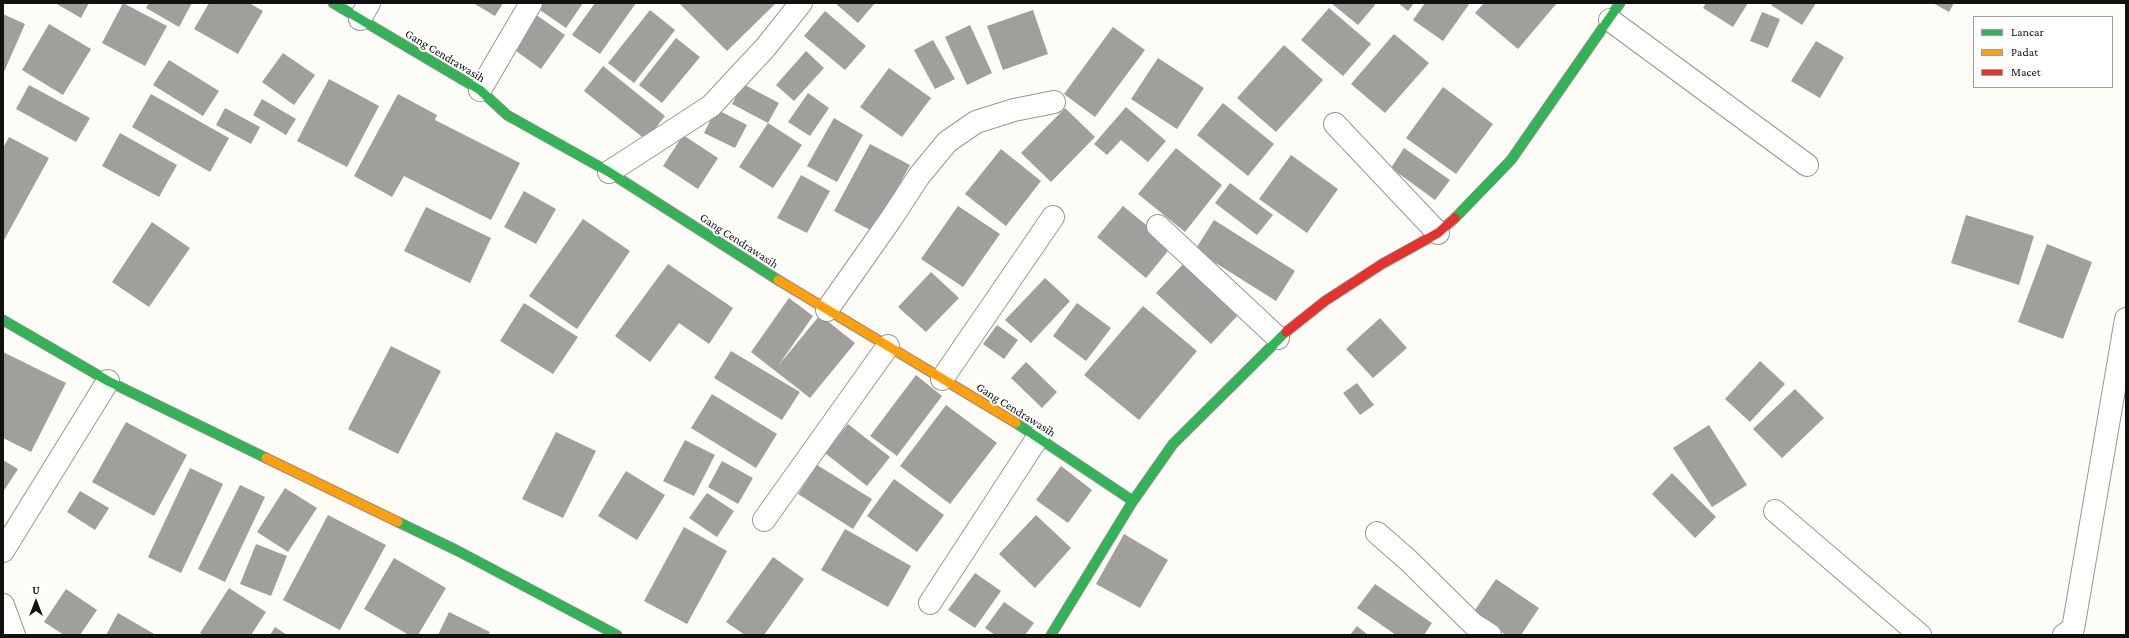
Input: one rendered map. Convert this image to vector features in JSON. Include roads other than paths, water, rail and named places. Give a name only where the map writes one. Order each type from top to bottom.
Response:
[{"type":"street","name":"Gang Cendrawasih","points":[[333,3],[364,11],[480,90],[507,115],[609,172],[828,310],[1038,437],[1133,501]]},
{"type":"street","points":[[480,90],[531,3]]},
{"type":"street","points":[[609,172],[711,106],[765,48],[800,3]]},
{"type":"street","points":[[1051,635],[1133,501],[1174,444],[1278,338],[1325,301],[1382,264],[1438,233],[1470,204],[1511,160],[1615,11],[1807,165]]},
{"type":"street","points":[[828,310],[919,176],[947,142],[976,122],[1014,110],[1054,102]]},
{"type":"street","points":[[1335,124],[1438,233]]},
{"type":"street","points":[[942,379],[1053,217]]},
{"type":"street","points":[[1158,226],[1278,338]]},
{"type":"street","points":[[2064,635],[2073,629],[2126,319]]},
{"type":"street","points":[[3,320],[108,381],[458,550],[617,635]]},
{"type":"street","points":[[764,520],[888,346]]},
{"type":"street","points":[[3,551],[108,381]]},
{"type":"street","points":[[930,603],[1038,437]]},
{"type":"street","points":[[1775,511],[1920,635]]},
{"type":"street","points":[[1377,533],[1408,560],[1476,631]]},
{"type":"street","points":[[3,605],[14,635]]}]
